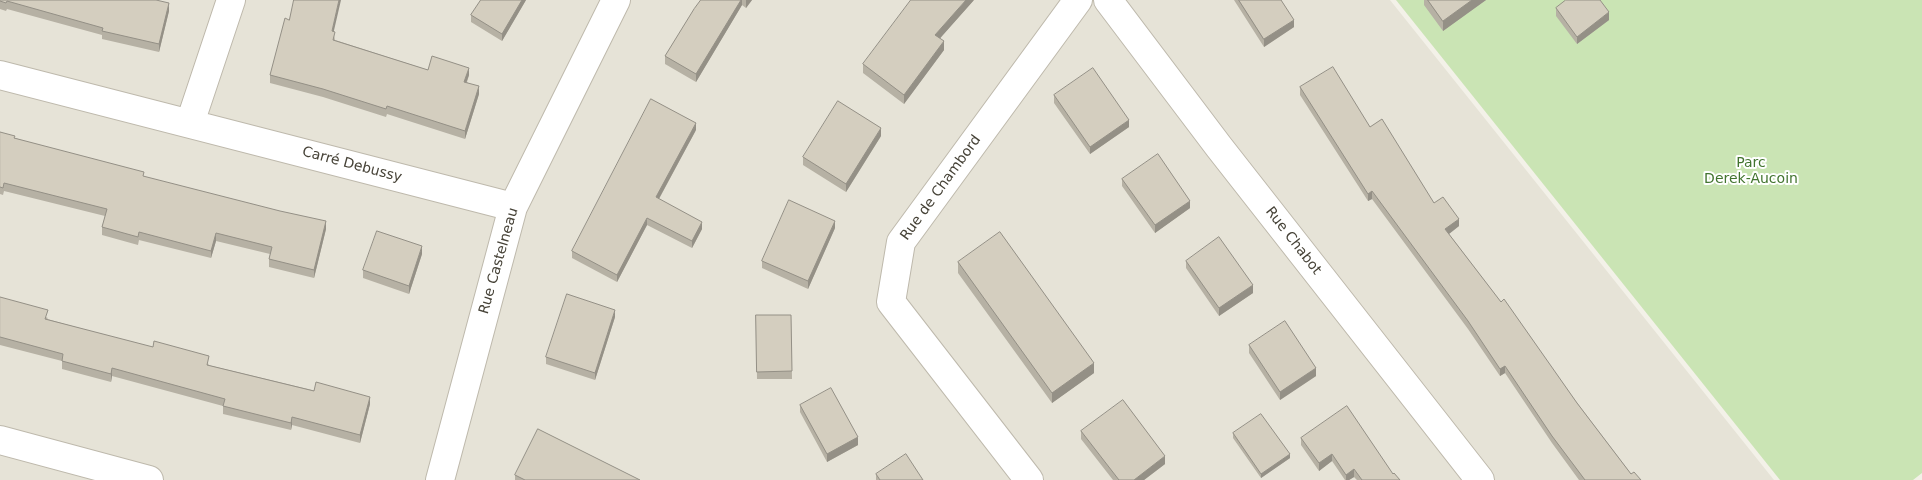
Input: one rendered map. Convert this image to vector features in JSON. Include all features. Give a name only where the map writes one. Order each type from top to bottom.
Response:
[{"type":"street","points":[[190,123],[231,0]]},
{"type":"street","name":"Rue Castelneau","points":[[440,480],[514,206],[616,0]]},
{"type":"street","name":"Rue de Chambord","points":[[1029,480],[891,302],[901,242],[1078,0]]},
{"type":"street","name":"Rue Chabot","points":[[1108,0],[1219,147],[1480,480]]},
{"type":"street","name":"Carré Debussy","points":[[0,75],[514,206]]},
{"type":"street","points":[[0,440],[149,480]]},
{"type":"shaded area","points":[[0,0],[1390,0],[1774,480],[0,480]]},
{"type":"green space","name":"Parc Derek-Aucoin","points":[[1396,0],[1922,0],[1922,473],[1913,480],[1780,480]]},
{"type":"building","points":[[0,0],[156,0],[169,3],[159,44],[102,31],[103,28]]},
{"type":"building","points":[[294,0],[339,0],[332,31],[335,32],[333,40],[428,70],[432,56],[469,68],[464,82],[479,86],[465,131],[387,106],[386,109],[270,75],[285,18],[289,20]]},
{"type":"building","points":[[481,0],[522,0],[502,34],[471,15]]},
{"type":"building","points":[[701,0],[741,0],[696,74],[665,56]]},
{"type":"building","points":[[911,0],[966,0],[935,35],[944,41],[904,95],[863,64]]},
{"type":"building","points":[[1239,0],[1281,0],[1294,20],[1264,39]]},
{"type":"building","points":[[1428,0],[1472,0],[1443,21]]},
{"type":"building","points":[[1566,0],[1600,0],[1609,12],[1577,37],[1556,8]]},
{"type":"building","points":[[1333,67],[1370,127],[1382,119],[1434,203],[1443,197],[1459,219],[1445,229],[1501,302],[1504,299],[1577,403],[1631,474],[1634,472],[1641,480],[1585,480],[1552,436],[1505,366],[1500,369],[1468,321],[1372,191],[1368,194],[1300,87]]},
{"type":"building","points":[[1093,68],[1129,120],[1090,147],[1054,95]]},
{"type":"building","points":[[651,99],[696,123],[656,197],[702,222],[692,241],[647,218],[617,275],[572,251]]},
{"type":"building","points":[[838,101],[881,128],[846,184],[803,157]]},
{"type":"building","points":[[0,132],[15,136],[14,138],[144,172],[143,176],[326,221],[314,270],[269,259],[272,247],[216,233],[211,251],[139,232],[138,237],[102,227],[107,209],[4,183],[3,188],[0,187]]},
{"type":"building","points":[[1158,154],[1190,201],[1155,225],[1122,179]]},
{"type":"building","points":[[789,200],[835,221],[808,281],[762,261]]},
{"type":"building","points":[[377,231],[422,246],[409,286],[363,270]]},
{"type":"building","points":[[1000,232],[1094,363],[1052,393],[958,262]]},
{"type":"building","points":[[1219,237],[1253,285],[1219,308],[1186,261]]},
{"type":"building","points":[[567,294],[615,310],[595,373],[546,357]]},
{"type":"building","points":[[0,297],[48,310],[45,319],[153,347],[154,341],[209,356],[207,365],[314,391],[316,382],[370,397],[360,435],[292,417],[291,423],[223,406],[225,399],[112,368],[111,374],[62,361],[63,354],[0,337]]},
{"type":"building","points":[[756,315],[791,315],[792,371],[757,372]]},
{"type":"building","points":[[1285,321],[1316,368],[1280,392],[1249,345]]},
{"type":"building","points":[[831,388],[858,437],[827,454],[800,405]]},
{"type":"building","points":[[1123,400],[1165,456],[1134,480],[1119,480],[1081,431]]},
{"type":"building","points":[[1347,406],[1393,474],[1400,480],[1362,480],[1354,469],[1346,475],[1332,454],[1319,463],[1301,438]]},
{"type":"building","points":[[1261,414],[1290,454],[1261,474],[1233,433]]},
{"type":"building","points":[[538,429],[640,480],[525,480],[515,475]]},
{"type":"building","points":[[906,454],[923,480],[880,480],[876,474]]}]
